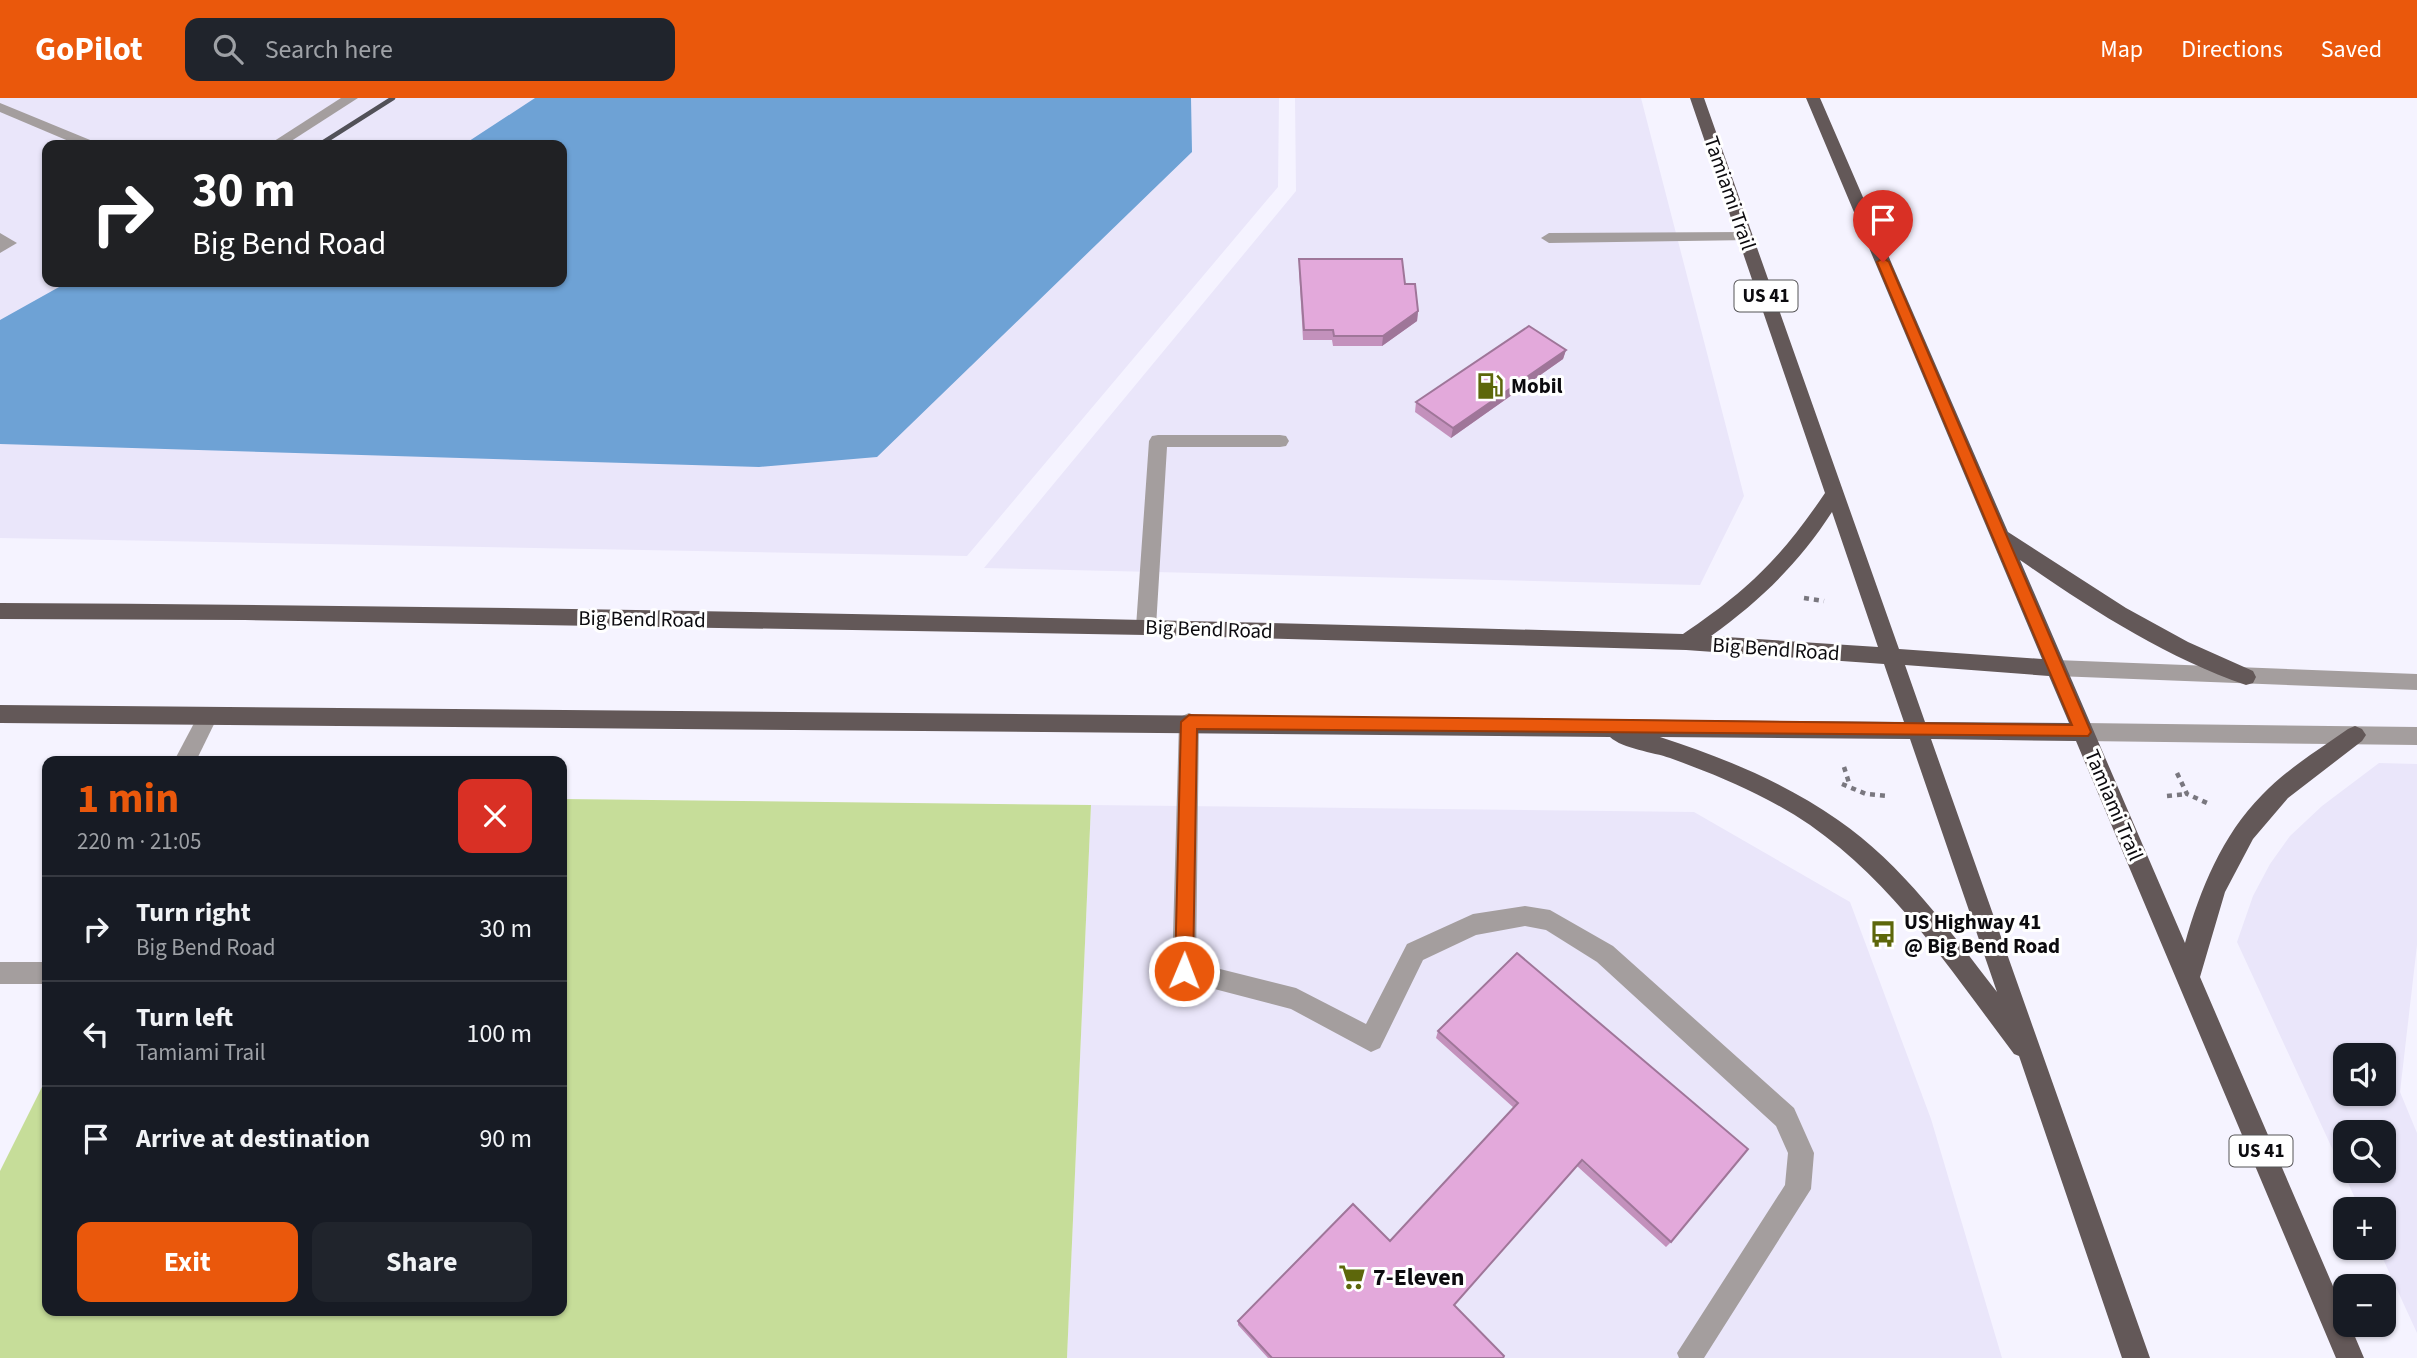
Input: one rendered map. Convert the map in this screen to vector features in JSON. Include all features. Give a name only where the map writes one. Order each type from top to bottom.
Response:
[{"type":"main road","name":"Tamiami Trail","points":[[1697,98],[2035,1061],[2136,1358]]},
{"type":"main road","name":"Tamiami Trail","points":[[1813,98],[2350,1358]]},
{"type":"main road","points":[[1685,642],[1752,595],[1776,573],[1796,550],[1834,494]]},
{"type":"main road","points":[[1998,536],[2119,616],[2197,657],[2246,677]]},
{"type":"main road","name":"Big Bend Road","points":[[0,611],[258,612],[1146,627],[1685,642],[2056,668]]},
{"type":"main road","points":[[0,714],[1189,722],[2083,732]]},
{"type":"main road","points":[[1597,726],[1744,777],[1799,806],[1854,845],[1910,899],[2035,1061]]},
{"type":"main road","points":[[2187,980],[2202,921],[2219,874],[2238,840],[2260,811],[2293,780],[2355,735]]},
{"type":"street","points":[[283,140],[351,98]]},
{"type":"street","points":[[0,107],[78,140]]},
{"type":"street","points":[[1549,238],[1745,237]]},
{"type":"street","points":[[0,238],[9,243],[0,248]]},
{"type":"street","points":[[1146,627],[1158,441],[1280,441]]},
{"type":"street","name":"Big Bend Road","points":[[2056,668],[2417,682]]},
{"type":"street","points":[[188,756],[208,716]]},
{"type":"street","points":[[1189,722],[1184,971],[1296,999],[1371,1040],[1415,952],[1473,925],[1525,916],[1550,920],[1605,954],[1785,1117],[1801,1153],[1798,1189],[1691,1353]]},
{"type":"street","points":[[2083,732],[2417,736]]},
{"type":"street","points":[[0,973],[42,974]]},
{"type":"path","points":[[1841,760],[1850,786]]},
{"type":"path","points":[[2171,762],[2188,794]]},
{"type":"path","points":[[1838,782],[1866,794],[1888,796]]},
{"type":"path","points":[[2167,796],[2188,794],[2207,803]]},
{"type":"shaded area","points":[[0,98],[1279,98],[1278,187],[967,556],[0,538]]},
{"type":"shaded area","points":[[1295,98],[1641,98],[1744,496],[1700,585],[984,568],[1296,191]]},
{"type":"shaded area","points":[[2379,763],[2417,764],[2417,945],[2400,1092],[2417,1133],[2417,1333],[2396,1287],[2396,1274],[2390,1274],[2384,1260],[2396,1260],[2396,1197],[2354,1197],[2348,1183],[2396,1183],[2396,1120],[2333,1120],[2333,1150],[2237,942],[2253,896],[2270,864],[2290,836],[2322,806]]},
{"type":"shaded area","points":[[1091,805],[1694,812],[1850,902],[1931,1119],[2002,1358],[1067,1358]]},
{"type":"green space","points":[[567,799],[1091,805],[1067,1358],[0,1358],[0,1171],[42,1087],[42,1316],[567,1316]]},
{"type":"water","points":[[535,98],[1191,98],[1192,152],[877,457],[759,467],[0,444],[0,320],[59,287],[567,287],[567,140],[471,140]]},
{"type":"building","points":[[1299,259],[1402,259],[1405,284],[1415,284],[1418,311],[1383,336],[1334,336],[1333,330],[1304,330]]},
{"type":"building","name":"Mobil","points":[[1529,326],[1566,350],[1453,428],[1416,402]]},
{"type":"building","points":[[1517,953],[1748,1149],[1671,1242],[1582,1160],[1454,1305],[1503,1358],[1272,1358],[1238,1321],[1353,1204],[1390,1241],[1518,1103],[1438,1031]]},
{"type":"railway","points":[[327,140],[393,98]]},
{"type":"place","name":"Mobil","points":[[1490,386]]},
{"type":"place","name":"US Highway 41 @ Big Bend Road","points":[[1883,934]]},
{"type":"place","name":"7-Eleven","points":[[1352,1277]]},
{"type":"route","points":[[1184,971],[1189,722],[2083,732],[1883,262]]}]
